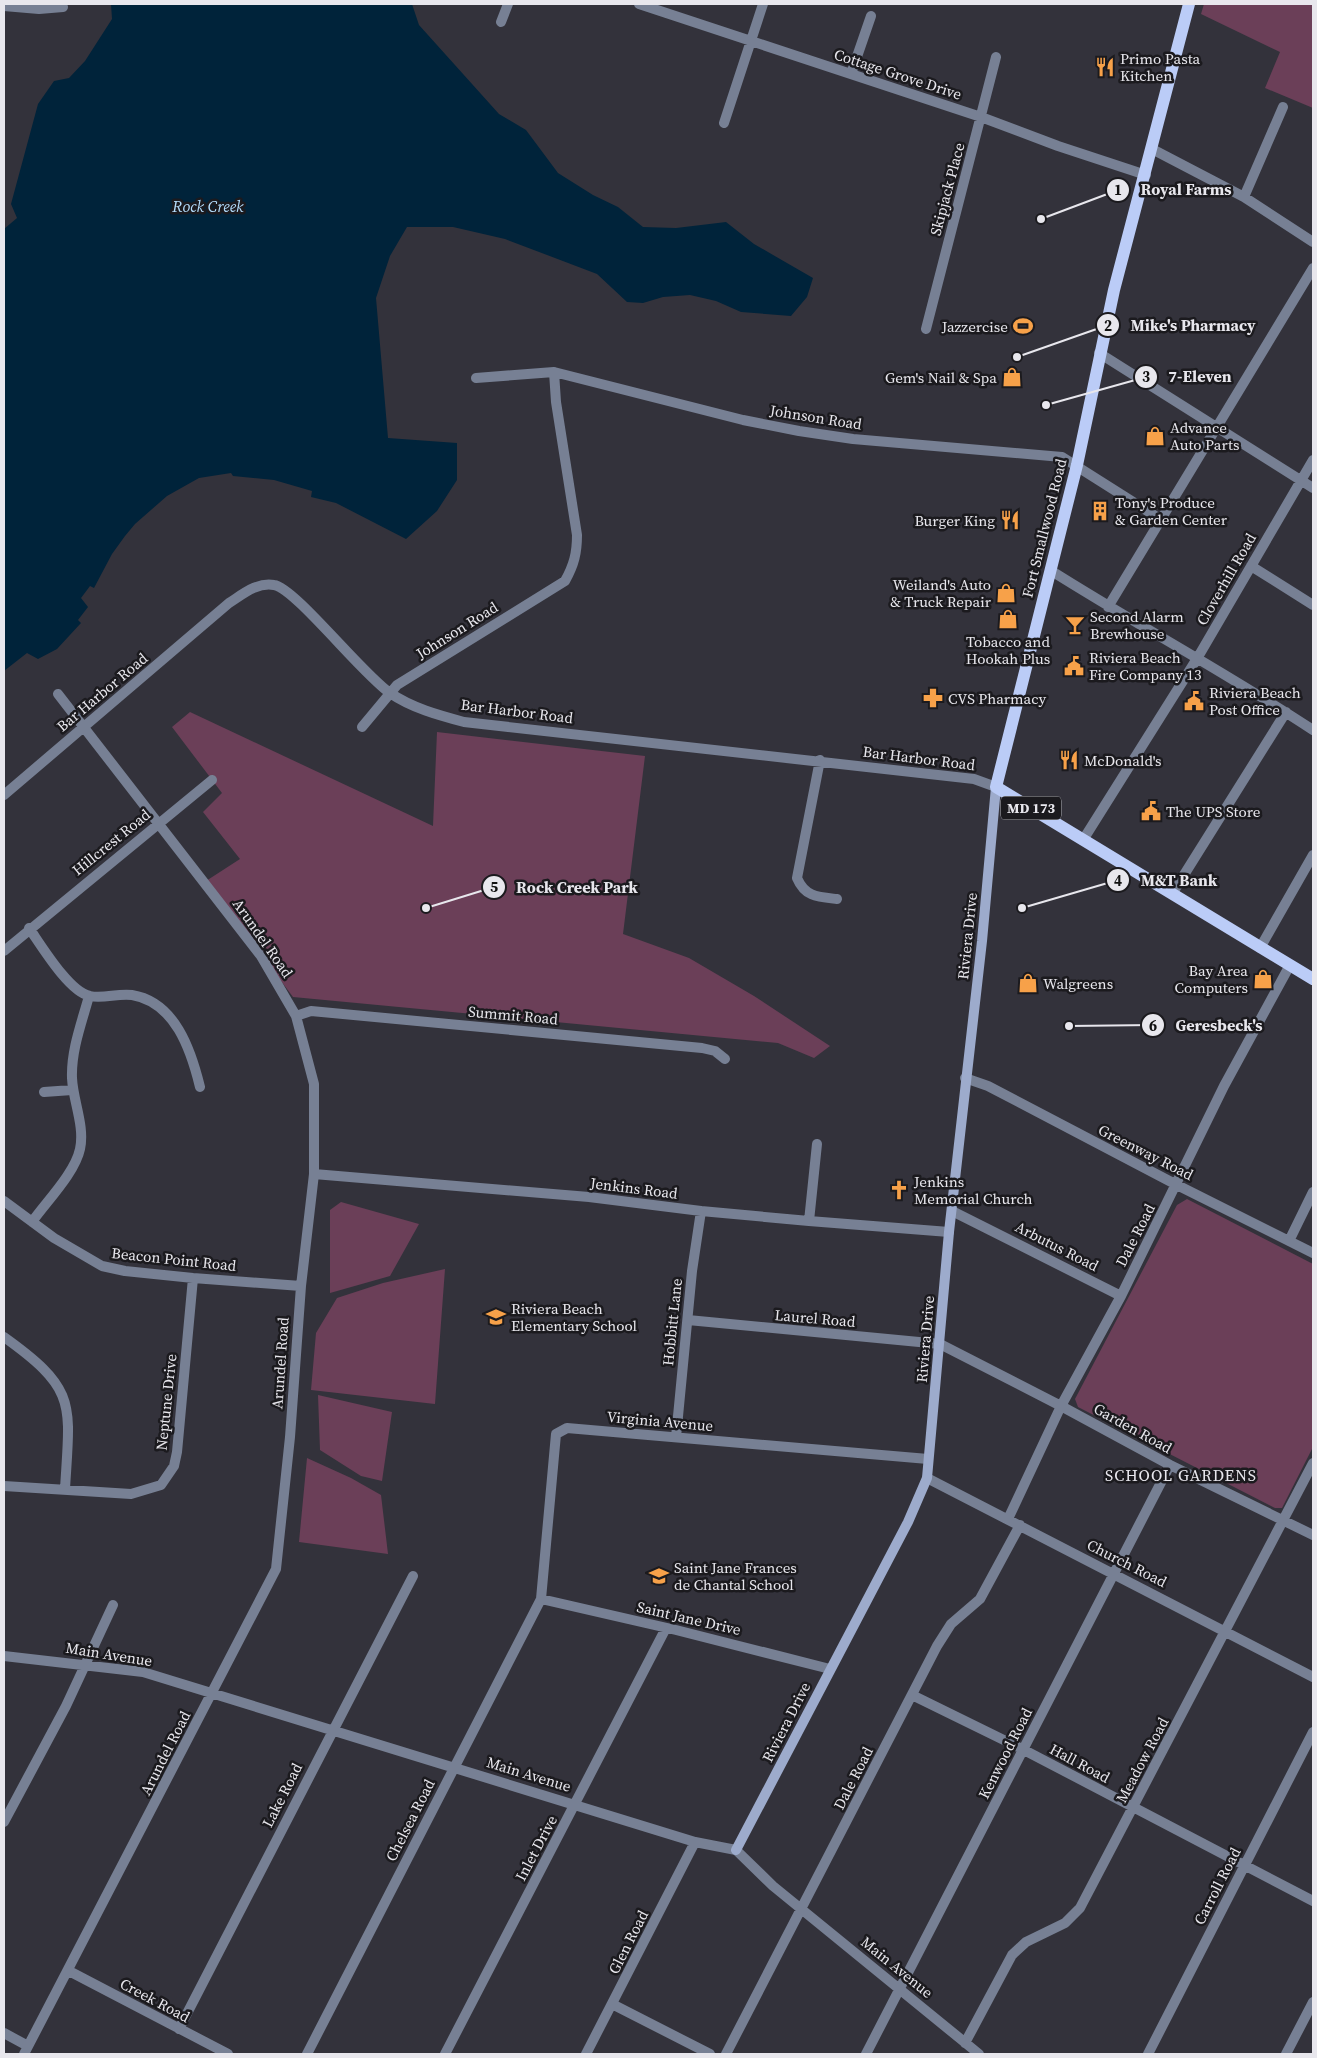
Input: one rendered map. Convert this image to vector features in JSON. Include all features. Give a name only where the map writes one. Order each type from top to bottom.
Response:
[{"type":"main road","name":"Fort Smallwood Road","points":[[996,787],[1077,465],[1099,353],[1189,4]]},
{"type":"main road","name":"MD 173","points":[[996,787],[1313,979]]},
{"type":"street","points":[[501,22],[508,4]]},
{"type":"street","name":"Cottage Grove Drive","points":[[639,4],[981,116],[1058,146],[1146,175]]},
{"type":"street","points":[[724,123],[763,4]]},
{"type":"street","points":[[4,6],[39,9],[63,7]]},
{"type":"street","points":[[851,74],[871,16]]},
{"type":"street","name":"Skipjack Place","points":[[926,329],[996,57]]},
{"type":"street","points":[[1244,197],[1283,107]]},
{"type":"street","points":[[1152,148],[1244,197],[1313,242]]},
{"type":"street","points":[[1108,607],[1313,268]]},
{"type":"street","points":[[1099,353],[1313,488]]},
{"type":"street","name":"Johnson Road","points":[[362,727],[397,685],[565,581],[573,568],[577,552],[577,535],[556,402],[554,372]]},
{"type":"street","name":"Johnson Road","points":[[476,378],[554,372],[743,420],[799,431],[852,439],[1062,457],[1160,519]]},
{"type":"street","name":"Cloverhill Road","points":[[1083,840],[1198,657],[1313,460]]},
{"type":"street","points":[[1250,566],[1313,605]]},
{"type":"street","points":[[1050,570],[1108,607],[1198,657],[1313,730]]},
{"type":"street","name":"Bar Harbor Road","points":[[4,795],[85,728],[229,603],[259,585],[274,585],[286,591],[363,671],[390,693],[426,712],[464,722],[820,760],[974,779],[996,787]]},
{"type":"street","name":"Arundel Road","points":[[26,2050],[69,1971],[276,1569],[290,1437],[301,1286],[314,1174],[314,1084],[296,1016],[262,956],[58,694]]},
{"type":"street","points":[[1172,894],[1286,712]]},
{"type":"street","points":[[820,760],[797,878],[801,887],[811,896],[837,899]]},
{"type":"street","name":"Hillcrest Road","points":[[4,951],[29,928],[212,780]]},
{"type":"street","name":"Riviera Drive","points":[[736,1850],[908,1522],[927,1478],[965,1078],[982,941],[996,787]]},
{"type":"street","points":[[1260,948],[1313,855]]},
{"type":"street","points":[[29,928],[62,973],[79,991],[90,996],[130,994],[156,1002],[177,1026],[186,1043],[200,1087]]},
{"type":"street","name":"Dale Road","points":[[1008,1519],[1061,1406],[1121,1296],[1224,1086],[1290,965]]},
{"type":"street","points":[[32,1222],[71,1169],[80,1150],[80,1127],[72,1090],[72,1063],[90,996]]},
{"type":"street","name":"Summit Road","points":[[296,1016],[311,1011],[702,1048],[715,1051],[725,1059]]},
{"type":"street","name":"Greenway Road","points":[[965,1078],[988,1086],[1177,1185],[1313,1253]]},
{"type":"street","points":[[44,1092],[72,1090]]},
{"type":"street","points":[[809,1221],[817,1144]]},
{"type":"street","name":"Jenkins Road","points":[[314,1174],[589,1197],[701,1211],[950,1232]]},
{"type":"street","points":[[1289,1240],[1313,1192]]},
{"type":"street","name":"Beacon Point Road","points":[[4,1201],[54,1238],[102,1266],[125,1271],[194,1278],[301,1286]]},
{"type":"street","name":"Hobbitt Lane","points":[[676,1437],[701,1211]]},
{"type":"street","name":"Arbutus Road","points":[[952,1211],[1121,1296]]},
{"type":"street","name":"Neptune Drive","points":[[4,1486],[131,1494],[161,1485],[169,1477],[177,1452],[194,1278]]},
{"type":"street","name":"Laurel Road","points":[[688,1320],[940,1344]]},
{"type":"street","points":[[4,1337],[43,1367],[57,1382],[64,1396],[69,1413],[65,1489]]},
{"type":"street","name":"Garden Road","points":[[940,1344],[1170,1465],[1284,1519],[1313,1535]]},
{"type":"street","name":"Virginia Avenue","points":[[541,1599],[556,1434],[568,1428],[928,1459]]},
{"type":"street","name":"Meadow Road","points":[[965,2043],[1012,1954],[1026,1942],[1065,1923],[1080,1908],[1227,1631],[1313,1463]]},
{"type":"street","name":"Kenwood Road","points":[[866,2054],[1170,1465]]},
{"type":"street","name":"Church Road","points":[[927,1478],[1115,1573],[1313,1677]]},
{"type":"street","name":"Dale Road","points":[[726,2054],[937,1646],[951,1624],[980,1599],[1020,1525]]},
{"type":"street","name":"Lake Road","points":[[179,2029],[413,1576]]},
{"type":"street","name":"Saint Jane Drive","points":[[541,1599],[830,1669]]},
{"type":"street","name":"Chelsea Road","points":[[307,2054],[541,1599]]},
{"type":"street","points":[[4,1822],[86,1664],[114,1605]]},
{"type":"street","name":"Inlet Drive","points":[[445,2054],[575,1805],[604,1744],[666,1628]]},
{"type":"street","name":"Main Avenue","points":[[4,1656],[143,1672],[695,1842],[736,1850],[773,1886],[979,2054]]},
{"type":"street","name":"Hall Road","points":[[912,1695],[1024,1750],[1313,1901]]},
{"type":"street","name":"Carroll Road","points":[[1148,2054],[1313,1732]]},
{"type":"street","name":"Glen Road","points":[[586,2054],[695,1842]]},
{"type":"street","name":"Creek Road","points":[[69,1971],[228,2054]]},
{"type":"street","points":[[1286,2054],[1313,2002]]},
{"type":"street","points":[[612,2004],[710,2054]]},
{"type":"street","points":[[4,2033],[26,2050]]},
{"type":"shaded area","points":[[1204,4],[1313,4],[1313,108],[1265,88],[1280,52],[1201,14]]},
{"type":"shaded area","points":[[190,712],[433,826],[437,732],[645,756],[623,934],[689,958],[754,996],[830,1046],[814,1058],[778,1043],[293,997],[206,881],[240,859],[203,812],[222,793],[172,727]]},
{"type":"shaded area","points":[[1187,1199],[1313,1264],[1313,1447],[1282,1508],[1275,1508],[1078,1407],[1075,1399],[1177,1205]]},
{"type":"shaded area","points":[[341,1202],[419,1224],[390,1276],[330,1293],[330,1210]]},
{"type":"shaded area","points":[[445,1269],[435,1404],[311,1390],[316,1333],[337,1298],[383,1283]]},
{"type":"shaded area","points":[[318,1395],[392,1412],[382,1481],[361,1476],[320,1450]]},
{"type":"shaded area","points":[[307,1458],[351,1478],[381,1495],[388,1554],[299,1542]]},
{"type":"water","name":"Rock Creek","points":[[111,4],[412,4],[419,25],[499,114],[526,130],[558,173],[593,195],[618,207],[643,227],[676,228],[726,222],[754,244],[813,278],[807,297],[791,316],[741,312],[716,301],[690,295],[663,297],[643,303],[627,302],[597,274],[505,239],[453,227],[407,227],[390,256],[376,298],[388,438],[457,443],[457,480],[437,511],[406,539],[336,503],[311,497],[312,491],[274,480],[233,476],[231,473],[199,478],[167,496],[135,524],[125,536],[112,554],[94,588],[90,586],[81,598],[88,607],[78,620],[81,623],[57,649],[38,659],[27,653],[4,671],[4,229],[17,218],[11,204],[38,104],[54,81],[69,78],[85,61],[112,19]]},
{"type":"place","name":"Primo Pasta Kitchen","points":[[1105,67]]},
{"type":"place","name":"Royal Farms","points":[[1041,219]]},
{"type":"place","name":"Jazzercise","points":[[1023,326]]},
{"type":"place","name":"Mike's Pharmacy","points":[[1017,357]]},
{"type":"place","name":"Gem's Nail & Spa","points":[[1012,377]]},
{"type":"place","name":"7-Eleven","points":[[1046,405]]},
{"type":"place","name":"Advance Auto Parts","points":[[1155,436]]},
{"type":"place","name":"Tony's Produce & Garden Center","points":[[1100,511]]},
{"type":"place","name":"Burger King","points":[[1010,520]]},
{"type":"place","name":"Weiland's Auto & Truck Repair","points":[[1006,593]]},
{"type":"place","name":"Tobacco and Hookah Plus","points":[[1008,619]]},
{"type":"place","name":"Second Alarm Brewhouse","points":[[1075,625]]},
{"type":"place","name":"Riviera Beach Fire Company 13","points":[[1074,666]]},
{"type":"place","name":"CVS Pharmacy","points":[[933,698]]},
{"type":"place","name":"Riviera Beach Post Office","points":[[1194,701]]},
{"type":"place","name":"McDonald's","points":[[1069,760]]},
{"type":"place","name":"The UPS Store","points":[[1151,811]]},
{"type":"place","name":"Rock Creek Park","points":[[426,908]]},
{"type":"place","name":"M&T Bank","points":[[1022,908]]},
{"type":"place","name":"Bay Area Computers","points":[[1263,979]]},
{"type":"place","name":"Walgreens","points":[[1028,983]]},
{"type":"place","name":"Geresbeck's","points":[[1069,1026]]},
{"type":"place","name":"Jenkins Memorial Church","points":[[899,1190]]},
{"type":"place","name":"Riviera Beach Elementary School","points":[[496,1317]]},
{"type":"place","name":"Saint Jane Frances de Chantal School","points":[[659,1576]]},
{"type":"district","name":"SCHOOL GARDENS","points":[[1181,1475]]}]
